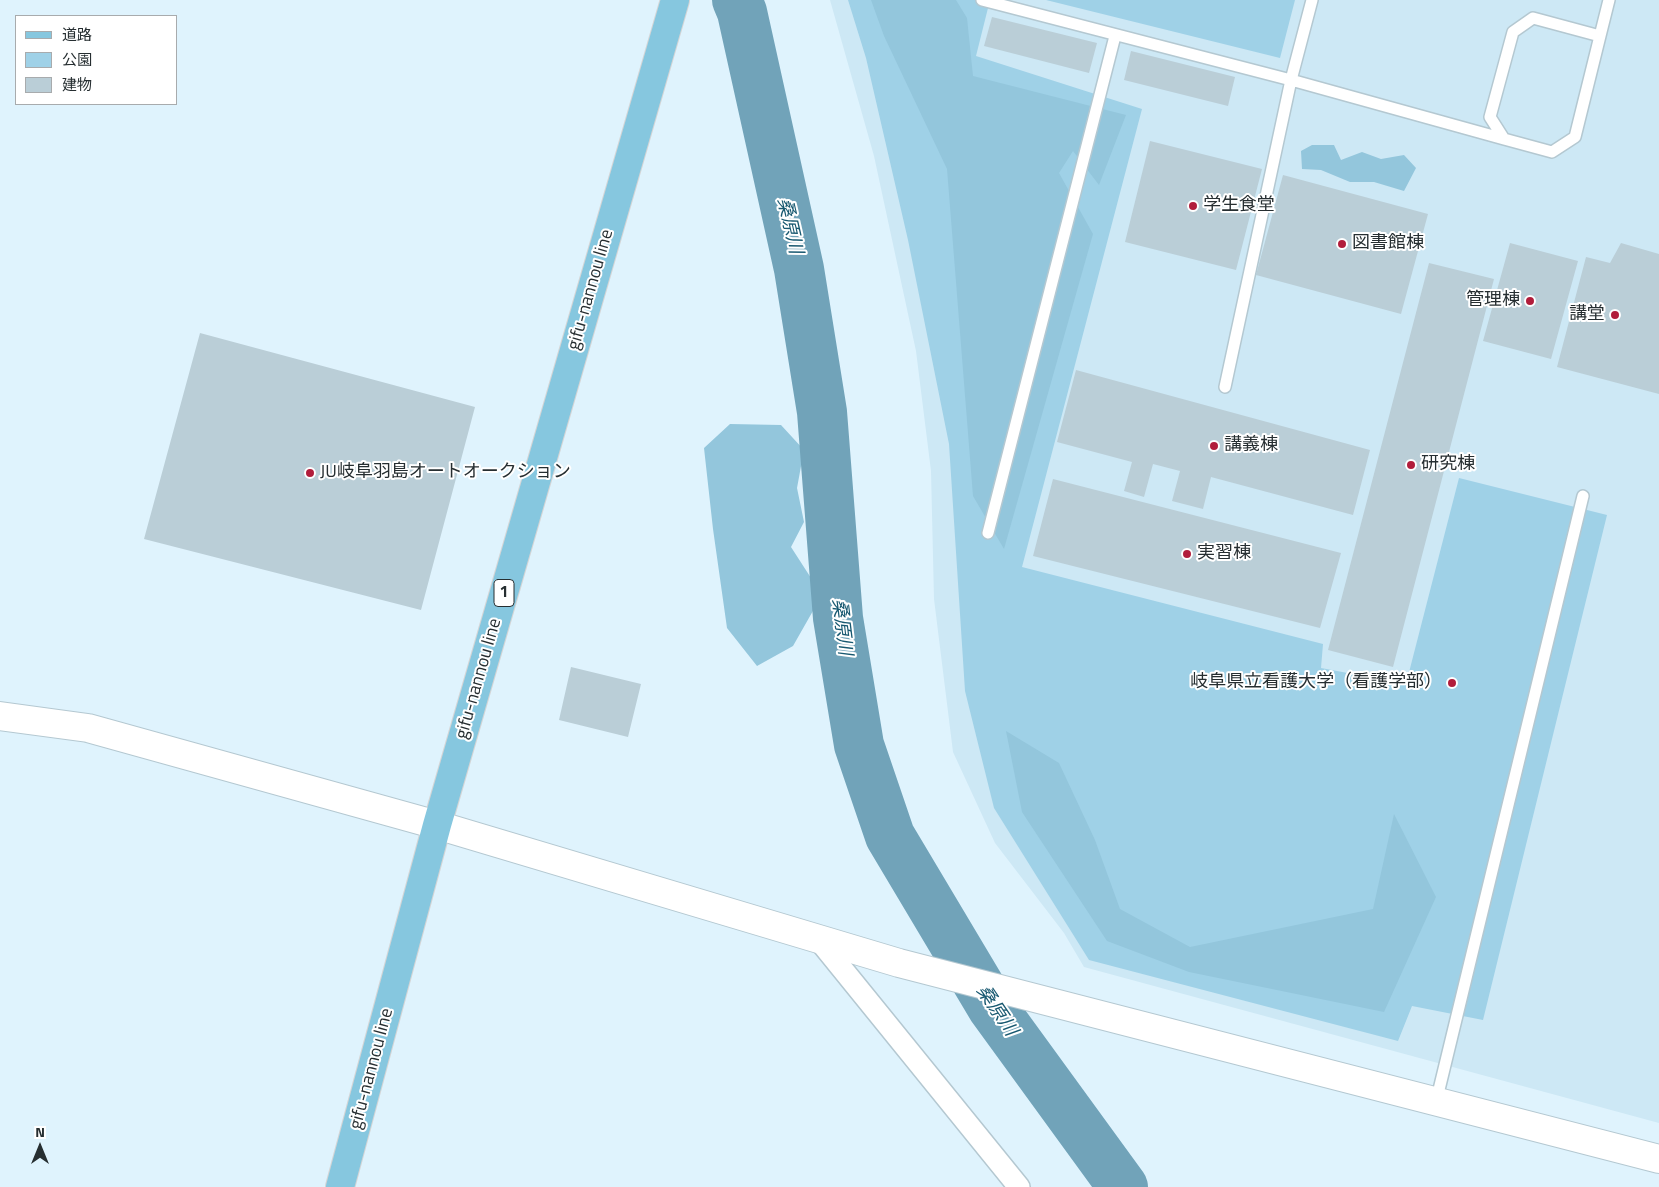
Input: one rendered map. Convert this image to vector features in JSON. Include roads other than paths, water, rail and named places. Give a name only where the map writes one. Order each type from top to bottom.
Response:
[{"type":"main road","name":"gifu-nannou line","points":[[340,1187],[437,825],[675,0]]},
{"type":"street","points":[[0,716],[88,728],[437,825],[898,963],[1659,1160]]},
{"type":"street","points":[[818,939],[1018,1187]]},
{"type":"lane","points":[[982,0],[1291,80],[1552,152],[1575,137],[1609,0]]},
{"type":"lane","points":[[1224,386],[1291,80],[1312,0]]},
{"type":"lane","points":[[1504,140],[1490,117],[1513,32],[1533,18],[1600,36]]},
{"type":"lane","points":[[988,533],[1116,36]]},
{"type":"lane","points":[[1436,1102],[1583,496]]},
{"type":"waterway","name":"桑原川","points":[[737,0],[742,12],[799,269],[822,412],[838,618],[859,745],[890,836],[992,1007],[1123,1187]]},
{"type":"place","name":"学生食堂","points":[[1193,206]]},
{"type":"place","name":"図書館棟","points":[[1342,244]]},
{"type":"place","name":"管理棟","points":[[1530,301]]},
{"type":"place","name":"講堂","points":[[1615,315]]},
{"type":"place","name":"講義棟","points":[[1214,446]]},
{"type":"place","name":"研究棟","points":[[1411,465]]},
{"type":"place","name":"JU岐阜羽島オートオークション","points":[[310,473]]},
{"type":"place","name":"実習棟","points":[[1187,554]]},
{"type":"place","name":"岐阜県立看護大学（看護学部）","points":[[1452,683]]}]
